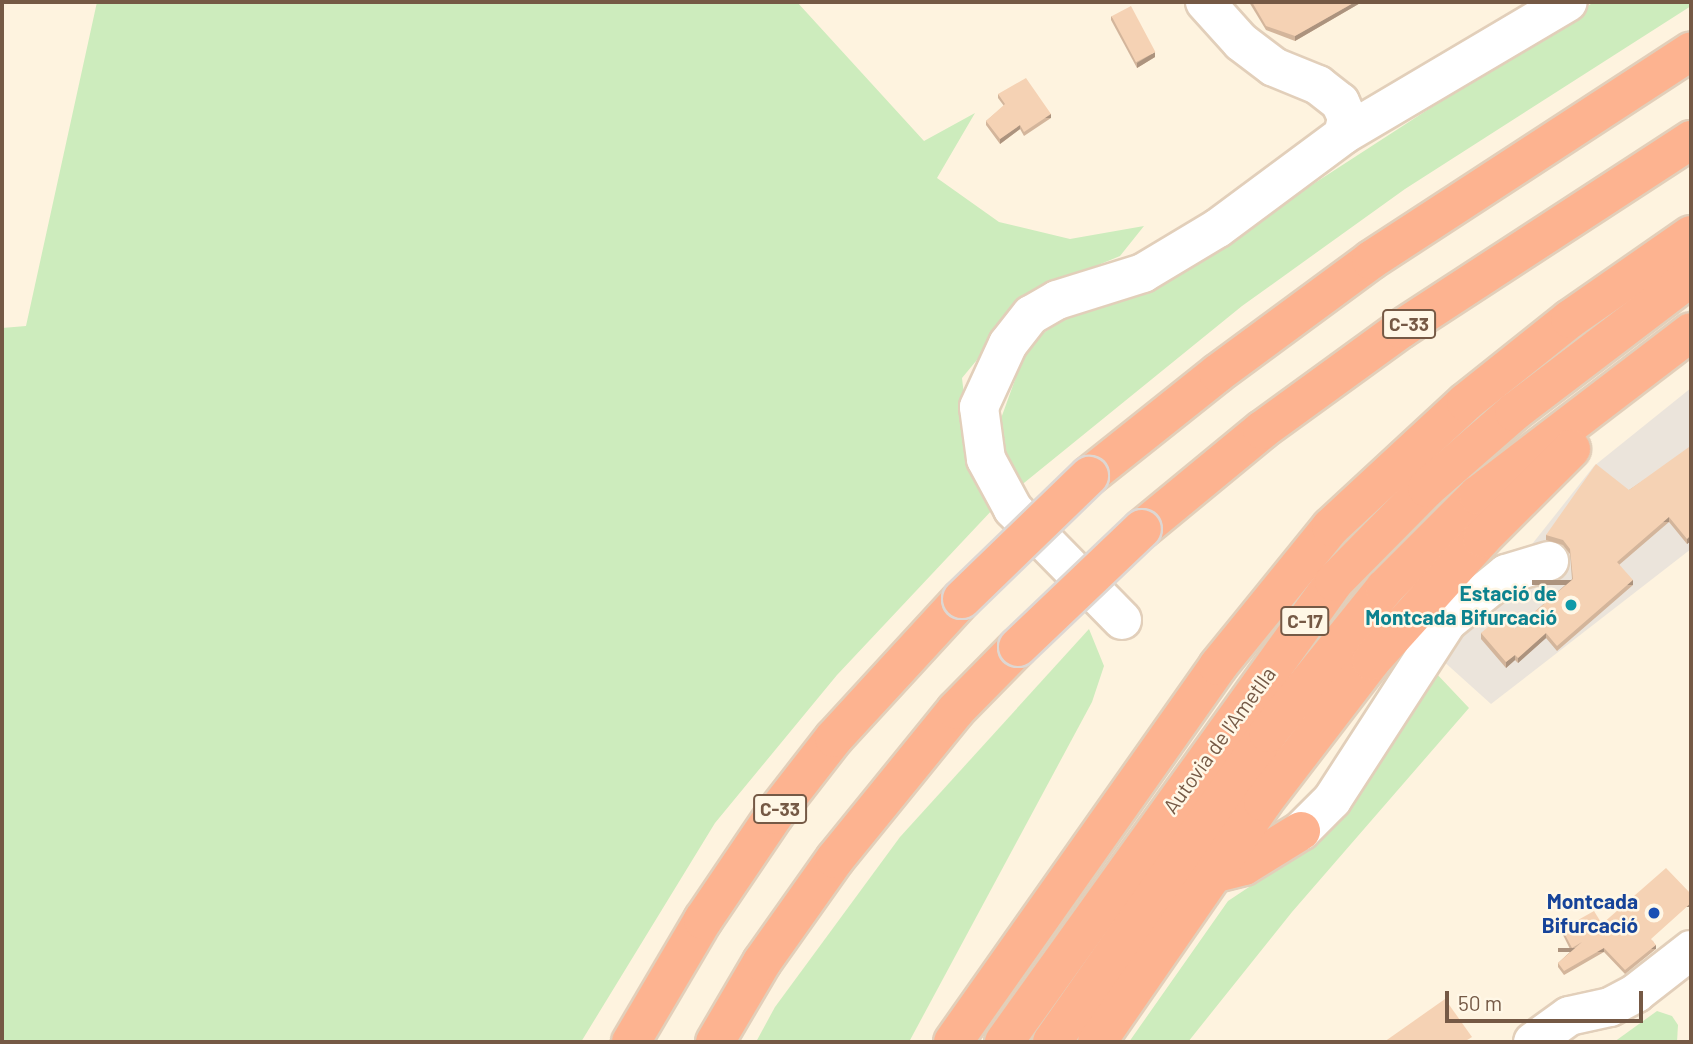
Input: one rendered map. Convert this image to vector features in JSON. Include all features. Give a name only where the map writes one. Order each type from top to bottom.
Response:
[{"type":"highway","name":"C-33","points":[[631,1042],[703,920],[774,816],[834,738],[962,599],[1089,476],[1218,373],[1371,260],[1691,51]]},
{"type":"highway","name":"C-33","points":[[715,1042],[762,962],[835,859],[956,710],[1018,647],[1142,530],[1262,430],[1401,329],[1691,140]]},
{"type":"highway","points":[[953,1042],[1218,666],[1331,527],[1476,393],[1570,319],[1691,235]]},
{"type":"highway","name":"Autovia de l'Ametlla","points":[[1004,1042],[1334,582],[1427,488],[1514,412],[1691,277]]},
{"type":"highway","name":"Autovia de l'Ametlla","points":[[1052,1042],[1268,733],[1385,588],[1478,495],[1691,332]]},
{"type":"highway","points":[[1097,1042],[1263,802],[1371,661],[1482,538],[1573,447],[1597,405]]},
{"type":"highway","points":[[1263,802],[1282,826],[1301,831]]},
{"type":"highway","points":[[1212,874],[1244,866],[1301,831]]},
{"type":"street","points":[[1205,2],[1241,42],[1274,67],[1318,85],[1340,102],[1346,118],[1343,135]]},
{"type":"street","points":[[1122,620],[1013,509],[1000,488],[979,430],[985,385],[1008,344],[1031,315],[1057,300],[1143,273],[1228,220],[1343,135],[1569,2]]},
{"type":"street","points":[[1301,831],[1332,800],[1447,622],[1506,574],[1549,561]]},
{"type":"street","points":[[1588,1042],[1610,1007],[1691,950]]},
{"type":"street","points":[[1533,1042],[1569,1016],[1610,1007]]},
{"type":"shaded area","points":[[1691,388],[1691,549],[1491,704],[1441,659],[1594,466]]},
{"type":"green space","points":[[97,2],[797,2],[924,141],[975,113],[937,178],[999,222],[1070,239],[1144,226],[1120,256],[1033,292],[962,378],[972,463],[994,508],[837,675],[715,823],[581,1042],[2,1042],[2,328],[26,326]]},
{"type":"green space","points":[[1594,2],[1691,2],[1691,6],[1405,189],[1242,306],[1019,487],[995,435],[1028,344],[1079,308],[1193,262]]},
{"type":"green space","points":[[1089,629],[1104,666],[1092,702],[909,1042],[756,1042],[775,1007],[900,837]]},
{"type":"green space","points":[[1434,671],[1469,708],[1292,912],[1188,1042],[1129,1042],[1228,901],[1306,849]]},
{"type":"green space","points":[[1657,1011],[1672,1016],[1678,1025],[1677,1042],[1614,1042]]},
{"type":"building","points":[[1252,2],[1355,2],[1295,36],[1266,26]]},
{"type":"building","points":[[1131,6],[1155,52],[1136,62],[1112,16]]},
{"type":"building","points":[[1026,78],[1051,114],[1024,132],[1020,125],[1000,139],[986,121],[1005,104],[998,94]]},
{"type":"building","points":[[1689,447],[1691,535],[1687,539],[1669,517],[1617,562],[1633,580],[1557,646],[1546,633],[1518,658],[1515,655],[1506,662],[1481,633],[1502,615],[1515,629],[1573,579],[1570,549],[1563,540],[1546,535],[1596,464],[1629,490]]},
{"type":"building","points":[[1666,868],[1691,894],[1691,903],[1651,939],[1656,945],[1625,970],[1604,948],[1564,971],[1558,963],[1582,942],[1572,948],[1562,929],[1594,911],[1602,924]]},
{"type":"building","points":[[1445,999],[1472,1037],[1464,1042],[1384,1042]]},
{"type":"place","name":"Estació de Montcada Bifurcació","points":[[1571,605]]},
{"type":"place","name":"Montcada Bifurcació","points":[[1654,913]]}]
